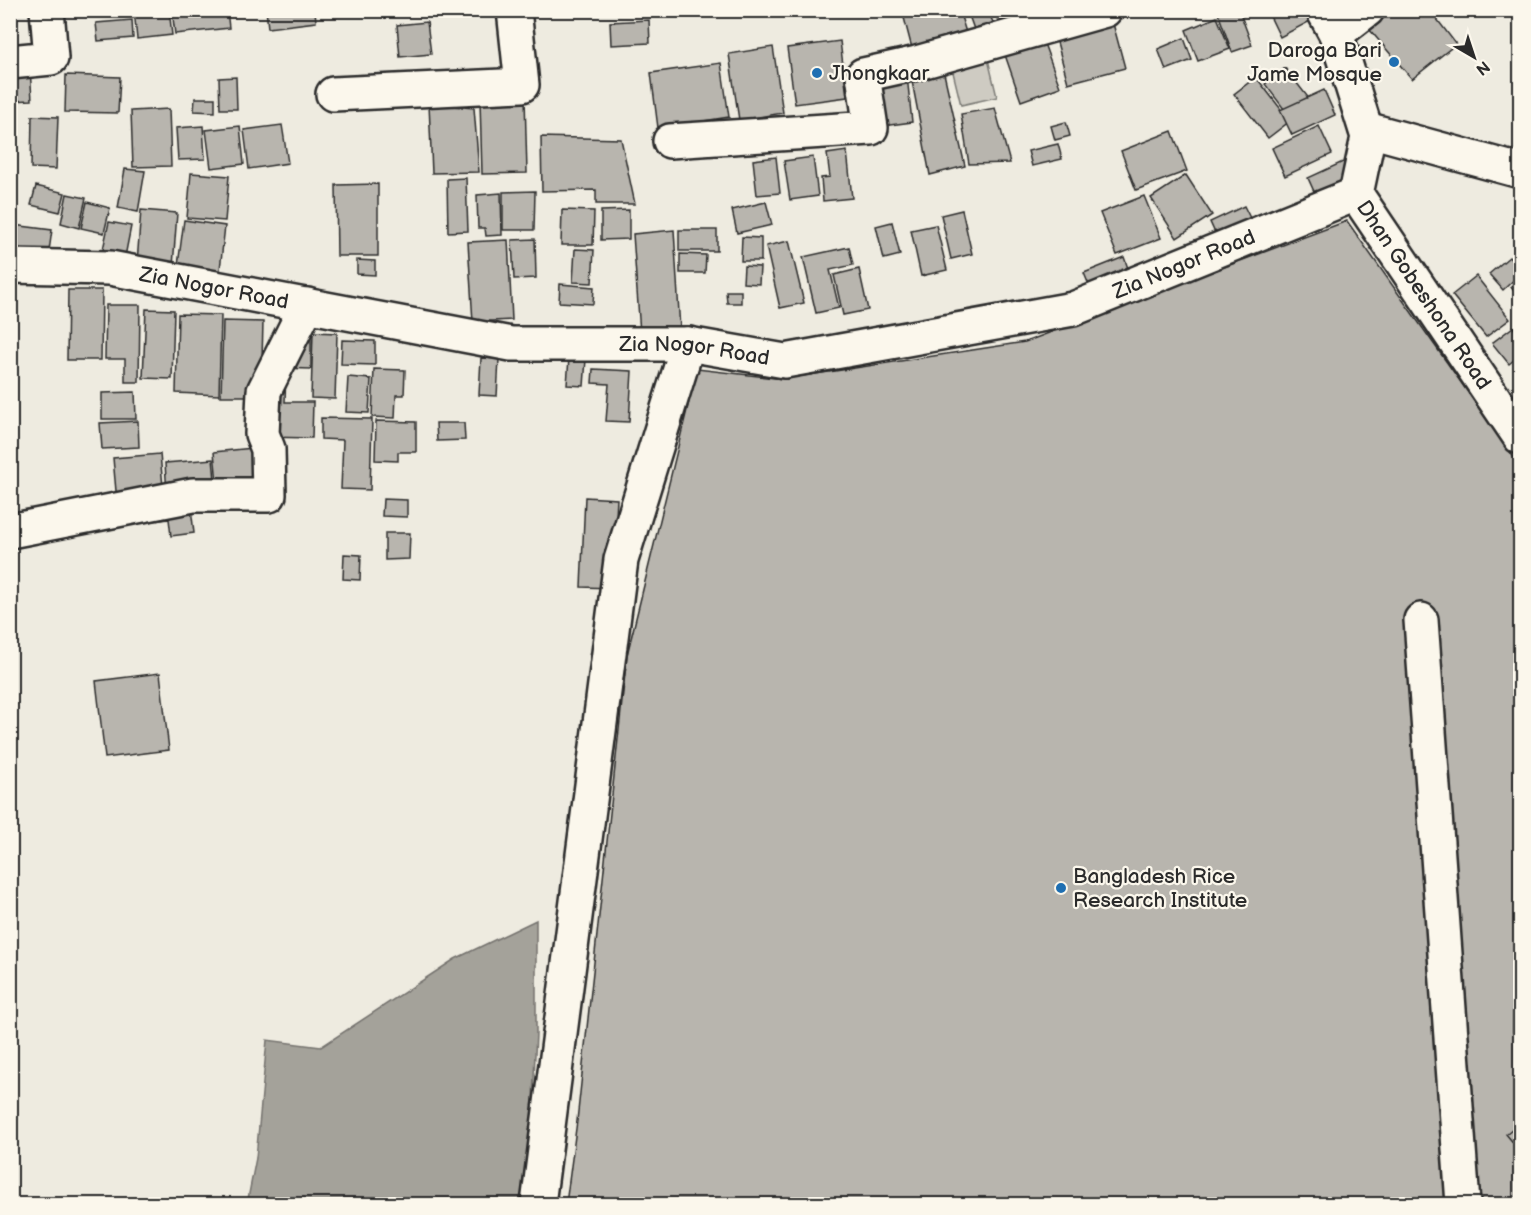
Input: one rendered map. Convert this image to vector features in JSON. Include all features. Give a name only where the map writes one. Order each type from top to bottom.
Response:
[{"type":"street","points":[[10,62],[51,58],[46,10]]},
{"type":"street","points":[[333,94],[522,85],[514,10]]},
{"type":"street","points":[[670,141],[872,128],[863,75],[917,63],[1105,10]]},
{"type":"street","points":[[1329,22],[1367,10]]},
{"type":"street","name":"Dhan Gobeshona Road","points":[[1329,22],[1368,137],[1356,194],[1521,436]]},
{"type":"street","points":[[1366,129],[1521,171]]},
{"type":"street","name":"Zia Nogor Road","points":[[10,266],[110,268],[511,344],[688,344],[785,361],[1073,309],[1356,194]]},
{"type":"street","points":[[10,531],[193,495],[269,495],[268,449],[262,434],[264,391],[307,305]]},
{"type":"street","points":[[538,1204],[621,560],[688,344]]},
{"type":"street","points":[[1421,620],[1463,1204]]},
{"type":"shaded area","points":[[987,55],[997,97],[961,105],[951,64]]},
{"type":"shaded area","points":[[536,920],[536,1033],[528,1204],[247,1204],[256,1158],[267,1040],[321,1047],[455,959]]},
{"type":"building","points":[[79,10],[123,10],[79,15]]},
{"type":"building","points":[[134,10],[169,10],[172,35],[137,39]]},
{"type":"building","points":[[172,10],[227,10],[229,28],[175,34]]},
{"type":"building","points":[[266,10],[315,10],[316,22],[268,28]]},
{"type":"building","points":[[902,10],[959,10],[968,39],[914,56]]},
{"type":"building","points":[[967,10],[988,10],[994,25],[975,32]]},
{"type":"building","points":[[1217,10],[1239,10],[1252,45],[1232,52]]},
{"type":"building","points":[[1267,10],[1315,10],[1318,17],[1280,37]]},
{"type":"building","points":[[1377,10],[1430,10],[1456,44],[1412,79],[1363,22]]},
{"type":"building","points":[[1111,16],[1125,68],[1068,83],[1054,31]]},
{"type":"building","points":[[1217,17],[1230,49],[1198,61],[1186,30]]},
{"type":"building","points":[[132,20],[133,38],[98,41],[96,23]]},
{"type":"building","points":[[649,20],[650,43],[611,45],[610,22]]},
{"type":"building","points":[[427,22],[431,54],[400,57],[397,25]]},
{"type":"building","points":[[1042,38],[1060,87],[1021,101],[1004,52]]},
{"type":"building","points":[[1184,38],[1192,60],[1166,70],[1158,49]]},
{"type":"building","name":"Jhongkaar","points":[[840,41],[847,97],[795,104],[787,48]]},
{"type":"building","points":[[773,47],[783,113],[739,120],[729,54]]},
{"type":"building","points":[[721,63],[729,117],[658,128],[651,73]]},
{"type":"building","points":[[30,68],[32,100],[10,101],[10,70]]},
{"type":"building","points":[[1285,68],[1318,110],[1297,126],[1265,84]]},
{"type":"building","points":[[943,69],[965,166],[930,175],[911,76]]},
{"type":"building","points":[[66,75],[120,77],[118,113],[65,112]]},
{"type":"building","points":[[907,76],[912,122],[875,127],[868,81]]},
{"type":"building","points":[[236,77],[237,109],[220,109],[219,78]]},
{"type":"building","points":[[1256,77],[1290,121],[1268,138],[1234,94]]},
{"type":"building","points":[[1324,90],[1335,115],[1292,135],[1280,110]]},
{"type":"building","points":[[195,98],[215,98],[215,112],[194,111]]},
{"type":"building","points":[[525,98],[527,173],[482,174],[480,100]]},
{"type":"building","points":[[429,104],[474,108],[479,172],[432,173]]},
{"type":"building","points":[[995,108],[1010,163],[969,164],[961,114]]},
{"type":"building","points":[[169,109],[171,166],[133,167],[131,111]]},
{"type":"building","points":[[32,116],[58,117],[56,169],[31,168]]},
{"type":"building","points":[[1066,122],[1070,136],[1055,140],[1051,126]]},
{"type":"building","points":[[282,125],[288,163],[249,169],[244,130]]},
{"type":"building","points":[[203,126],[205,159],[178,160],[176,128]]},
{"type":"building","points":[[240,126],[244,164],[211,168],[206,130]]},
{"type":"building","points":[[1319,126],[1332,154],[1285,176],[1272,148]]},
{"type":"building","points":[[1172,131],[1187,171],[1136,190],[1121,151]]},
{"type":"building","points":[[541,137],[621,139],[635,204],[596,204],[596,190],[542,191]]},
{"type":"building","points":[[1058,144],[1062,159],[1032,166],[1028,151]]},
{"type":"building","points":[[847,151],[852,198],[823,201],[821,178],[830,177],[827,154]]},
{"type":"building","points":[[776,157],[780,193],[757,195],[753,160]]},
{"type":"building","points":[[813,157],[818,196],[790,200],[784,161]]},
{"type":"building","points":[[1345,161],[1354,181],[1317,198],[1308,178]]},
{"type":"building","points":[[125,169],[145,171],[138,212],[118,208]]},
{"type":"building","points":[[191,173],[229,176],[225,221],[187,218]]},
{"type":"building","points":[[1186,175],[1212,215],[1177,238],[1151,198]]},
{"type":"building","points":[[466,178],[468,231],[448,232],[447,179]]},
{"type":"building","points":[[378,184],[378,256],[337,256],[336,185]]},
{"type":"building","points":[[36,186],[65,193],[60,212],[31,205]]},
{"type":"building","points":[[535,191],[534,230],[503,230],[503,192]]},
{"type":"building","points":[[501,193],[502,235],[486,236],[485,228],[478,228],[477,195]]},
{"type":"building","points":[[67,194],[86,198],[79,228],[61,223]]},
{"type":"building","points":[[1144,196],[1161,238],[1117,255],[1100,213]]},
{"type":"building","points":[[87,202],[110,208],[104,233],[81,228]]},
{"type":"building","points":[[766,202],[772,225],[737,233],[732,210]]},
{"type":"building","points":[[1244,206],[1255,228],[1220,244],[1210,222]]},
{"type":"building","points":[[141,210],[177,213],[173,266],[137,263]]},
{"type":"building","points":[[562,210],[594,211],[593,245],[561,245]]},
{"type":"building","points":[[629,210],[629,239],[601,240],[601,211]]},
{"type":"building","points":[[962,210],[972,254],[951,259],[941,215]]},
{"type":"building","points":[[184,220],[225,226],[219,278],[177,273]]},
{"type":"building","name":"Bangladesh Rice Research Institute","points":[[1347,221],[1520,466],[1520,1204],[566,1204],[627,655],[697,369],[783,379],[1025,342]]},
{"type":"building","points":[[109,222],[131,226],[123,267],[100,263]]},
{"type":"building","points":[[892,222],[900,255],[884,259],[876,226]]},
{"type":"building","points":[[13,225],[52,230],[48,258],[10,253]]},
{"type":"building","points":[[936,225],[947,270],[921,276],[911,230]]},
{"type":"building","points":[[674,230],[680,330],[640,333],[633,234]]},
{"type":"building","points":[[679,230],[717,230],[717,251],[679,251]]},
{"type":"building","points":[[742,237],[761,238],[761,261],[741,261]]},
{"type":"building","points":[[535,239],[536,278],[514,279],[512,240]]},
{"type":"building","points":[[508,240],[512,320],[473,322],[468,242]]},
{"type":"building","points":[[789,241],[804,303],[780,308],[766,246]]},
{"type":"building","points":[[849,247],[853,265],[830,270],[839,308],[816,313],[803,257]]},
{"type":"building","points":[[575,249],[594,250],[592,283],[573,282]]},
{"type":"building","points":[[680,254],[706,255],[705,273],[680,273]]},
{"type":"building","points":[[1124,257],[1130,274],[1091,290],[1084,273]]},
{"type":"building","points":[[1509,257],[1520,270],[1520,274],[1503,290],[1489,274]]},
{"type":"building","points":[[357,260],[375,261],[375,275],[357,274]]},
{"type":"building","points":[[744,266],[760,267],[759,284],[743,283]]},
{"type":"building","points":[[859,269],[868,310],[843,315],[834,275]]},
{"type":"building","points":[[1476,276],[1510,319],[1486,337],[1452,295]]},
{"type":"building","points":[[1520,279],[1520,299],[1511,287]]},
{"type":"building","points":[[560,284],[594,287],[593,304],[559,302]]},
{"type":"building","points":[[68,290],[102,290],[101,360],[67,360]]},
{"type":"building","points":[[726,291],[741,291],[741,303],[727,303]]},
{"type":"building","points":[[106,305],[140,305],[139,382],[125,382],[125,359],[105,359]]},
{"type":"building","points":[[146,309],[174,310],[172,379],[143,378]]},
{"type":"building","points":[[178,314],[221,315],[219,395],[176,393]]},
{"type":"building","points":[[223,321],[263,322],[261,396],[221,396]]},
{"type":"building","points":[[1513,327],[1520,336],[1520,355],[1509,364],[1492,343]]},
{"type":"building","points":[[311,331],[311,369],[279,368]]},
{"type":"building","points":[[313,332],[337,333],[335,399],[311,398]]},
{"type":"building","points":[[342,340],[375,341],[375,365],[341,364]]},
{"type":"building","points":[[481,358],[499,359],[497,396],[479,395]]},
{"type":"building","points":[[569,358],[586,359],[584,386],[567,385]]},
{"type":"building","points":[[374,369],[405,370],[404,395],[396,395],[395,418],[372,417]]},
{"type":"building","points":[[593,369],[632,371],[629,422],[606,421],[609,384],[592,383]]},
{"type":"building","points":[[286,370],[285,402],[313,402],[312,438],[265,437]]},
{"type":"building","points":[[348,377],[371,379],[369,413],[346,412]]},
{"type":"building","points":[[135,392],[136,419],[102,419],[102,393]]},
{"type":"building","points":[[321,418],[372,419],[370,490],[341,489],[343,440],[321,439]]},
{"type":"building","points":[[138,421],[139,447],[102,449],[100,423]]},
{"type":"building","points":[[376,421],[416,422],[416,452],[398,452],[398,461],[375,460]]},
{"type":"building","points":[[436,423],[464,423],[465,440],[437,441]]},
{"type":"building","points":[[263,447],[267,487],[218,492],[214,452]]},
{"type":"building","points":[[160,454],[164,498],[117,502],[113,458]]},
{"type":"building","points":[[213,459],[216,490],[167,494],[165,463]]},
{"type":"building","points":[[585,497],[617,499],[612,588],[581,587]]},
{"type":"building","points":[[383,499],[407,500],[407,517],[382,516]]},
{"type":"building","points":[[190,500],[194,533],[171,536],[169,519],[154,521],[152,505]]},
{"type":"building","points":[[385,533],[410,533],[409,559],[385,560]]},
{"type":"building","points":[[344,554],[361,555],[360,580],[343,579]]},
{"type":"building","points":[[160,673],[169,750],[105,758],[96,681]]},
{"type":"building","points":[[1514,983],[1520,983],[1520,1033],[1513,1032]]},
{"type":"building","points":[[1520,1122],[1520,1151],[1506,1134]]},
{"type":"place","name":"Daroga Bari Jame Mosque","points":[[1394,62]]},
{"type":"place","name":"Jhongkaar","points":[[817,73]]},
{"type":"place","name":"Bangladesh Rice Research Institute","points":[[1061,888]]}]
